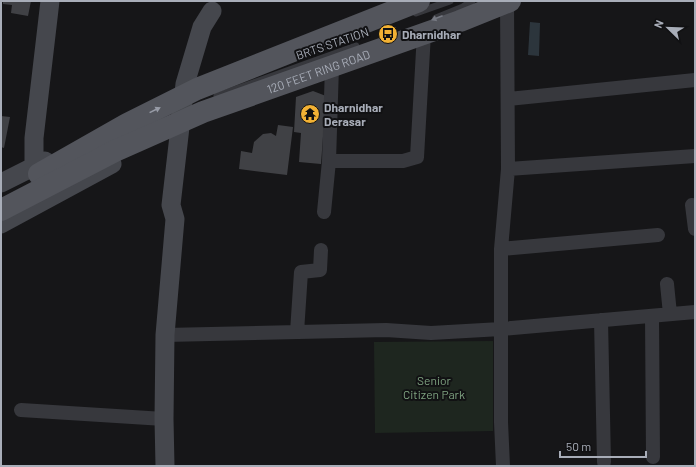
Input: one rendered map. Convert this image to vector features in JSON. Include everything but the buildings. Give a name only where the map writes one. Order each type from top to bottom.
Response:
[{"type":"main road","name":"120 FEET RING ROAD","points":[[132,132],[191,107],[242,97],[332,66],[426,27],[508,1]]},
{"type":"main road","name":"120 FEET RING ROAD","points":[[132,132],[415,8]]},
{"type":"main road","points":[[1,210],[132,132]]},
{"type":"main road","points":[[1,195],[110,144]]},
{"type":"street","points":[[34,166],[34,138],[50,1]]},
{"type":"street","points":[[503,466],[501,422],[501,249],[508,169],[508,1]]},
{"type":"street","points":[[165,466],[164,419],[166,335],[175,219],[182,206],[191,107],[185,84],[202,27],[213,6]]},
{"type":"street","points":[[329,160],[403,161],[417,157],[426,27]]},
{"type":"street","points":[[324,212],[329,160],[332,66]]},
{"type":"street","points":[[508,100],[695,80]]},
{"type":"street","points":[[1,183],[106,126],[132,132],[129,155],[1,224]]},
{"type":"street","points":[[508,169],[695,156]]},
{"type":"street","points":[[692,206],[695,229]]},
{"type":"street","points":[[501,249],[658,235]]},
{"type":"street","points":[[298,332],[302,272],[320,270],[321,250]]},
{"type":"street","points":[[667,284],[670,314]]},
{"type":"street","points":[[166,335],[386,330],[431,333],[695,312]]},
{"type":"street","points":[[652,316],[653,457]]},
{"type":"street","points":[[601,320],[604,462]]},
{"type":"street","points":[[21,410],[164,419]]},
{"type":"lane","points":[[415,8],[450,1]]},
{"type":"lane","points":[[426,27],[463,8],[472,1]]},
{"type":"lane","name":"BRTS STATION","points":[[191,107],[243,86],[361,44]]},
{"type":"lane","points":[[191,107],[205,94],[257,73]]},
{"type":"green space","name":"Senior Citizen Park","points":[[493,341],[493,431],[375,433],[374,342]]},
{"type":"shaded area","points":[[530,22],[540,23],[539,56],[528,55]]},
{"type":"place","name":"Dharnidhar","points":[[388,34]]},
{"type":"place","name":"Dharnidhar Derasar","points":[[310,114]]}]
